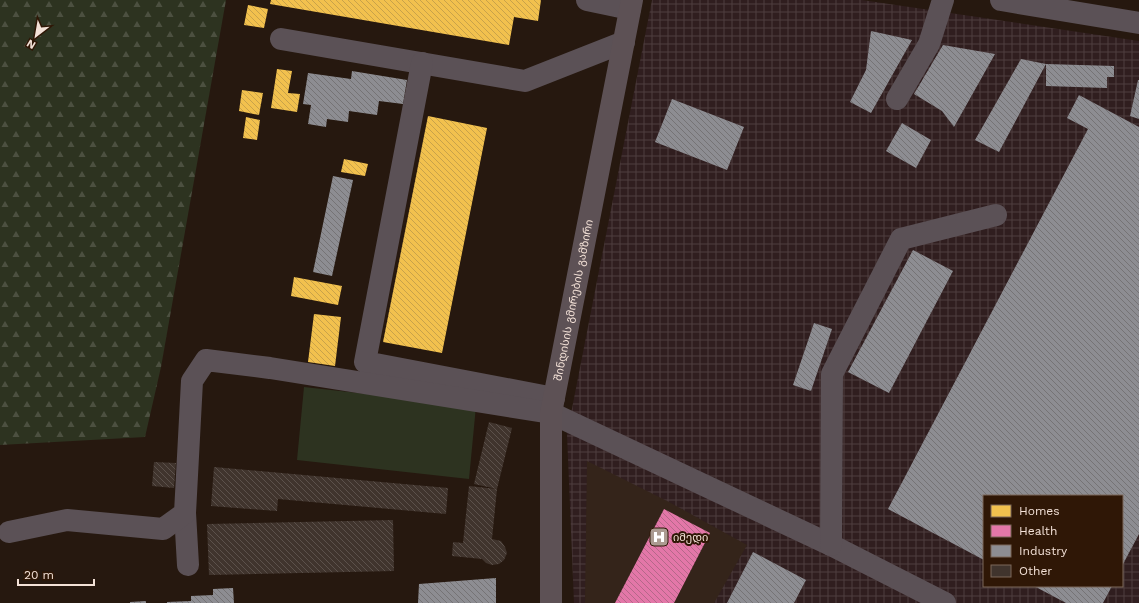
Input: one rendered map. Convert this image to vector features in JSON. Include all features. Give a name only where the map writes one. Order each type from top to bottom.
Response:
[{"type":"main road","name":"შინდისის გმირების გამზირი","points":[[551,603],[552,405],[631,5]]},
{"type":"street","points":[[587,0],[631,5]]},
{"type":"street","points":[[897,99],[929,44],[943,0]]},
{"type":"street","points":[[1001,0],[1139,23]]},
{"type":"street","points":[[281,39],[525,81],[624,42]]},
{"type":"street","points":[[422,63],[364,362],[552,405],[944,603]]},
{"type":"street","points":[[831,545],[832,374],[901,239],[996,215]]},
{"type":"street","points":[[188,565],[185,513],[192,381],[206,360],[552,405]]},
{"type":"street","points":[[9,532],[67,520],[163,529],[185,513]]},
{"type":"shaded area","points":[[652,0],[862,0],[1139,41],[1139,603],[574,603],[567,434]]},
{"type":"shaded area","name":"იმედი","points":[[587,461],[669,502],[747,545],[714,603],[585,603]]},
{"type":"green space","points":[[0,0],[226,0],[161,367],[145,437],[0,445]]},
{"type":"green space","points":[[304,387],[476,406],[469,479],[297,460]]},
{"type":"building: Homes","points":[[271,0],[541,0],[538,21],[514,17],[509,45],[270,4]]},
{"type":"building: Homes","points":[[248,5],[268,9],[264,28],[244,25]]},
{"type":"building: Homes","points":[[277,69],[292,71],[288,93],[300,94],[297,112],[271,108]]},
{"type":"building: Homes","points":[[242,90],[263,93],[259,115],[239,111]]},
{"type":"building: Homes","points":[[428,116],[487,128],[442,353],[383,342]]},
{"type":"building: Homes","points":[[246,117],[260,120],[257,140],[243,138]]},
{"type":"building: Homes","points":[[344,159],[368,164],[365,176],[341,172]]},
{"type":"building: Homes","points":[[294,277],[342,286],[338,305],[291,296]]},
{"type":"building: Homes","points":[[314,314],[341,317],[335,366],[308,362]]},
{"type":"building: Health","points":[[664,509],[710,533],[674,603],[615,603]]},
{"type":"building: Industry","points":[[871,31],[912,40],[871,113],[850,102],[866,70]]},
{"type":"building: Industry","points":[[943,45],[995,54],[954,127],[942,111],[914,94]]},
{"type":"building: Industry","points":[[1021,59],[1046,64],[999,152],[975,140]]},
{"type":"building: Industry","points":[[1046,64],[1114,66],[1114,77],[1107,77],[1107,88],[1046,86]]},
{"type":"building: Industry","points":[[352,71],[407,80],[403,104],[379,101],[377,115],[349,111],[348,122],[327,119],[326,127],[308,124],[311,105],[303,104],[308,73],[351,79]]},
{"type":"building: Industry","points":[[1139,80],[1139,119],[1130,116]]},
{"type":"building: Industry","points":[[1079,95],[1139,127],[1139,534],[1123,564],[1123,495],[983,495],[983,559],[888,509],[1088,129],[1067,118]]},
{"type":"building: Industry","points":[[672,99],[744,127],[727,170],[655,142]]},
{"type":"building: Industry","points":[[902,123],[931,140],[916,168],[886,151]]},
{"type":"building: Industry","points":[[333,176],[353,180],[332,276],[313,272]]},
{"type":"building: Industry","points":[[913,250],[953,271],[889,393],[848,372]]},
{"type":"building: Industry","points":[[814,323],[832,329],[811,391],[793,385]]},
{"type":"building: Industry","points":[[753,552],[806,580],[794,603],[727,603]]},
{"type":"building: Industry","points":[[496,578],[496,603],[418,603],[419,584]]},
{"type":"building: Industry","points":[[1036,587],[1111,587],[1103,603],[1066,603]]},
{"type":"building: Industry","points":[[233,588],[234,603],[167,603],[191,601],[191,596],[213,595],[213,589]]},
{"type":"building: Industry","points":[[146,601],[146,603],[130,603],[130,602]]},
{"type":"building: Other","points":[[489,422],[512,428],[497,489],[474,484]]},
{"type":"building: Other","points":[[154,462],[176,463],[174,488],[152,486]]},
{"type":"building: Other","points":[[214,467],[448,488],[446,514],[278,499],[277,511],[211,506]]},
{"type":"building: Other","points":[[469,486],[497,489],[492,539],[501,541],[505,547],[507,553],[504,560],[499,564],[492,565],[486,563],[482,559],[452,556],[453,542],[463,543]]},
{"type":"building: Other","points":[[393,520],[394,571],[209,575],[207,524]]},
{"type":"place","name":"იმედი","points":[[659,537]]}]
